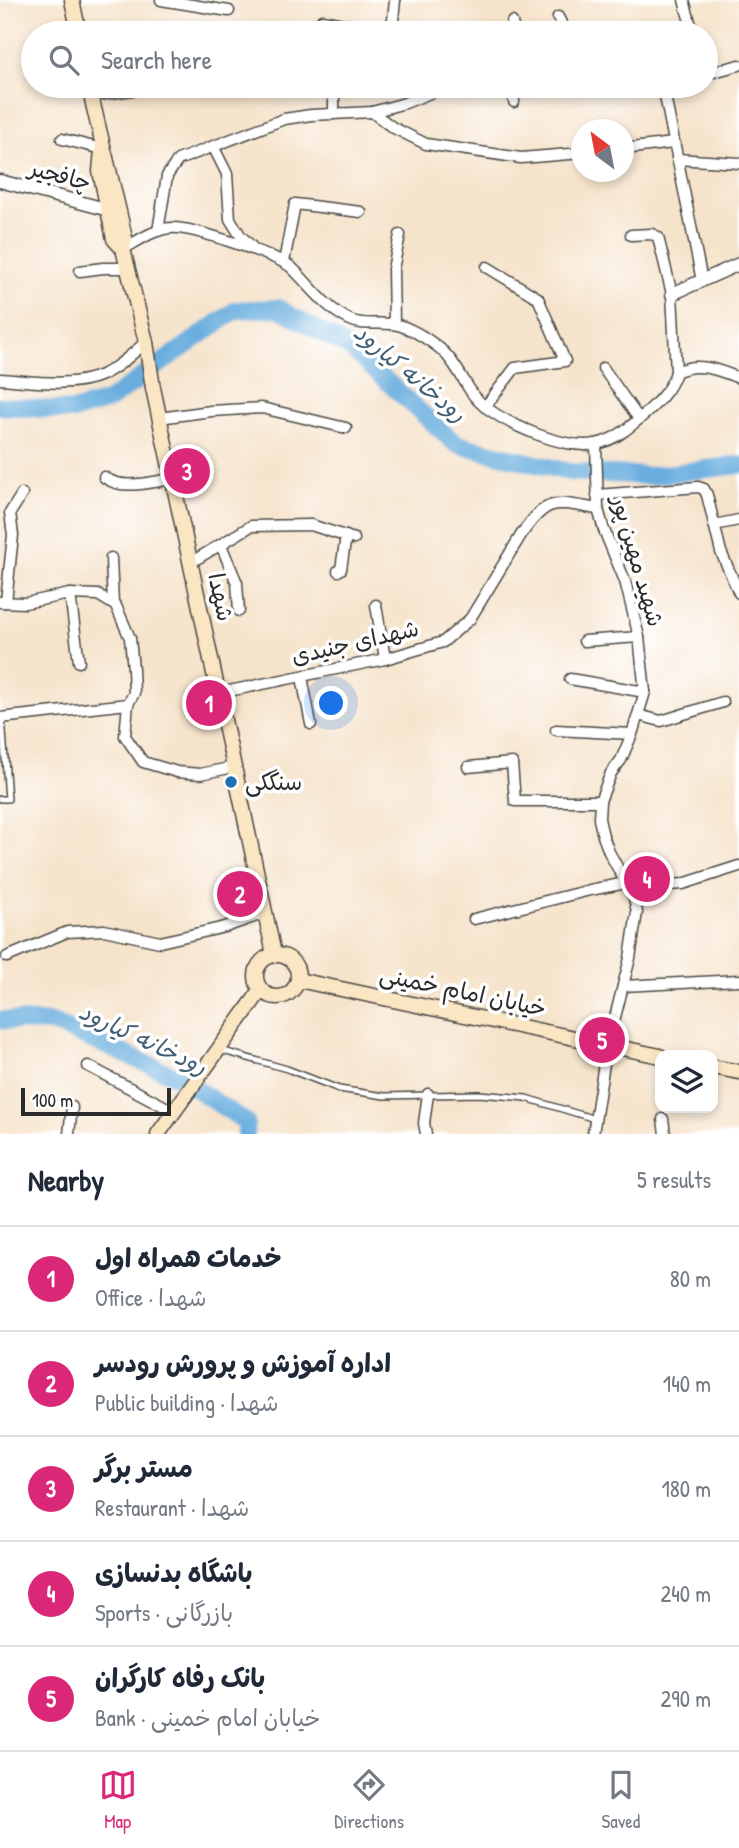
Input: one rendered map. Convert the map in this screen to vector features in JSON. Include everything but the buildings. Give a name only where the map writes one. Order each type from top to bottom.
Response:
[{"type":"main road","points":[[72,0],[76,21]]},
{"type":"main road","name":"شهدا","points":[[91,98],[102,149],[113,180],[125,238],[123,249],[146,342],[159,418],[274,954]]},
{"type":"main road","name":"شهدا","points":[[102,149],[100,172],[114,239],[123,249]]},
{"type":"main road","points":[[274,954],[281,954],[296,967],[298,980],[291,992],[272,997],[257,985],[256,971],[262,960],[274,954]]},
{"type":"main road","name":"خیابان امام خمینی","points":[[298,980],[655,1055]]},
{"type":"main road","points":[[158,1134],[261,990]]},
{"type":"main road","points":[[718,1068],[739,1072]]},
{"type":"street","points":[[161,0],[217,4],[229,11]]},
{"type":"street","points":[[393,21],[396,0]]},
{"type":"street","points":[[684,0],[690,21]]},
{"type":"street","points":[[558,17],[560,21]]},
{"type":"street","points":[[322,20],[326,21]]},
{"type":"street","points":[[718,71],[739,65]]},
{"type":"street","points":[[334,98],[334,114]]},
{"type":"street","points":[[158,231],[167,176],[178,160],[284,119],[372,112],[417,98]]},
{"type":"street","points":[[514,98],[514,102]]},
{"type":"street","points":[[665,98],[702,281]]},
{"type":"street","points":[[372,112],[392,127],[426,144],[521,158],[571,154]]},
{"type":"street","points":[[62,139],[102,149]]},
{"type":"street","points":[[634,148],[673,143]]},
{"type":"street","points":[[213,146],[227,174],[230,219],[240,235],[254,249]]},
{"type":"street","points":[[677,159],[739,163]]},
{"type":"street","name":"چافجیر","points":[[0,181],[109,210]]},
{"type":"street","points":[[284,262],[295,204],[361,212]]},
{"type":"street","points":[[123,249],[158,231],[180,228],[254,249],[284,262],[341,316],[354,322],[394,324],[432,342],[449,355],[480,403],[502,419],[533,434],[560,441],[596,444],[625,432],[656,404],[673,383],[677,372],[672,294],[657,237],[652,234],[631,235]]},
{"type":"street","points":[[394,324],[393,269],[400,235]]},
{"type":"street","points":[[672,294],[739,264]]},
{"type":"street","points":[[485,407],[515,368],[565,361],[538,298],[487,267]]},
{"type":"street","points":[[80,271],[128,268]]},
{"type":"street","points":[[0,379],[45,383],[81,381],[101,375],[124,362],[146,342]]},
{"type":"street","points":[[677,372],[687,366],[720,370],[739,379]]},
{"type":"street","points":[[603,368],[639,419]]},
{"type":"street","points":[[159,418],[262,408],[346,428]]},
{"type":"street","name":"شهید مهین پور","points":[[593,1134],[607,1045],[623,986],[636,919],[636,905],[603,836],[599,819],[600,801],[611,773],[621,760],[632,734],[645,692],[639,637],[625,581],[598,509],[596,444]]},
{"type":"street","points":[[104,477],[112,484],[140,484],[172,479]]},
{"type":"street","points":[[597,491],[698,487],[704,489],[708,495],[721,552],[739,593]]},
{"type":"street","points":[[22,494],[10,513],[13,535],[3,602],[24,603],[70,594],[98,595],[116,606],[130,638],[134,693],[128,704],[125,736],[143,762],[177,772],[200,774],[234,767]]},
{"type":"street","name":"شهدای جنیدی","points":[[219,693],[385,659],[443,642],[470,619],[529,523],[548,504],[598,509]]},
{"type":"street","points":[[714,525],[739,520]]},
{"type":"street","points":[[190,563],[251,526],[311,525],[350,538],[341,569],[338,571]]},
{"type":"street","points":[[0,545],[10,554]]},
{"type":"street","points":[[221,545],[237,583],[239,611]]},
{"type":"street","points":[[111,558],[113,604]]},
{"type":"street","points":[[70,594],[79,662]]},
{"type":"street","points":[[376,606],[385,659]]},
{"type":"street","points":[[584,640],[639,637]]},
{"type":"street","points":[[302,677],[310,724]]},
{"type":"street","points":[[570,679],[645,692]]},
{"type":"street","points":[[638,715],[661,721],[723,702]]},
{"type":"street","points":[[1,718],[128,704]]},
{"type":"street","points":[[556,730],[632,734]]},
{"type":"street","points":[[468,767],[512,763],[515,802],[600,801]]},
{"type":"street","points":[[474,919],[626,883],[656,886],[683,884],[739,866]]},
{"type":"street","points":[[7,957],[67,932],[104,930],[160,942],[225,927],[265,913]]},
{"type":"street","points":[[623,986],[739,981]]},
{"type":"street","points":[[88,1066],[175,1112]]},
{"type":"street","points":[[426,1134],[424,1123],[428,1094]]},
{"type":"street","points":[[69,1134],[72,1107]]},
{"type":"street","points":[[663,1119],[665,1134]]},
{"type":"lane","points":[[0,799],[8,799],[1,718]]},
{"type":"lane","points":[[219,1050],[287,1069],[339,1089],[384,1096],[479,1094],[526,1098],[595,1119]]},
{"type":"waterway","name":"رودخانه کیارود","points":[[0,406],[73,411],[108,401],[236,310],[278,308],[351,349],[456,444],[569,472],[649,476],[739,465]]},
{"type":"waterway","name":"رودخانه کیارود","points":[[0,1020],[52,1023],[178,1077],[246,1122],[246,1134]]},
{"type":"place","name":"مستر برگر","points":[[187,471]]},
{"type":"place","name":"خدمات همراه اول","points":[[209,703]]},
{"type":"place","name":"سنگکى","points":[[231,782]]},
{"type":"place","name":"باشگاه بدنسازى","points":[[647,879]]},
{"type":"place","name":"اداره آموزش و پرورش رودسر","points":[[240,894]]},
{"type":"place","name":"بانک رفاه کارگران","points":[[602,1040]]}]
